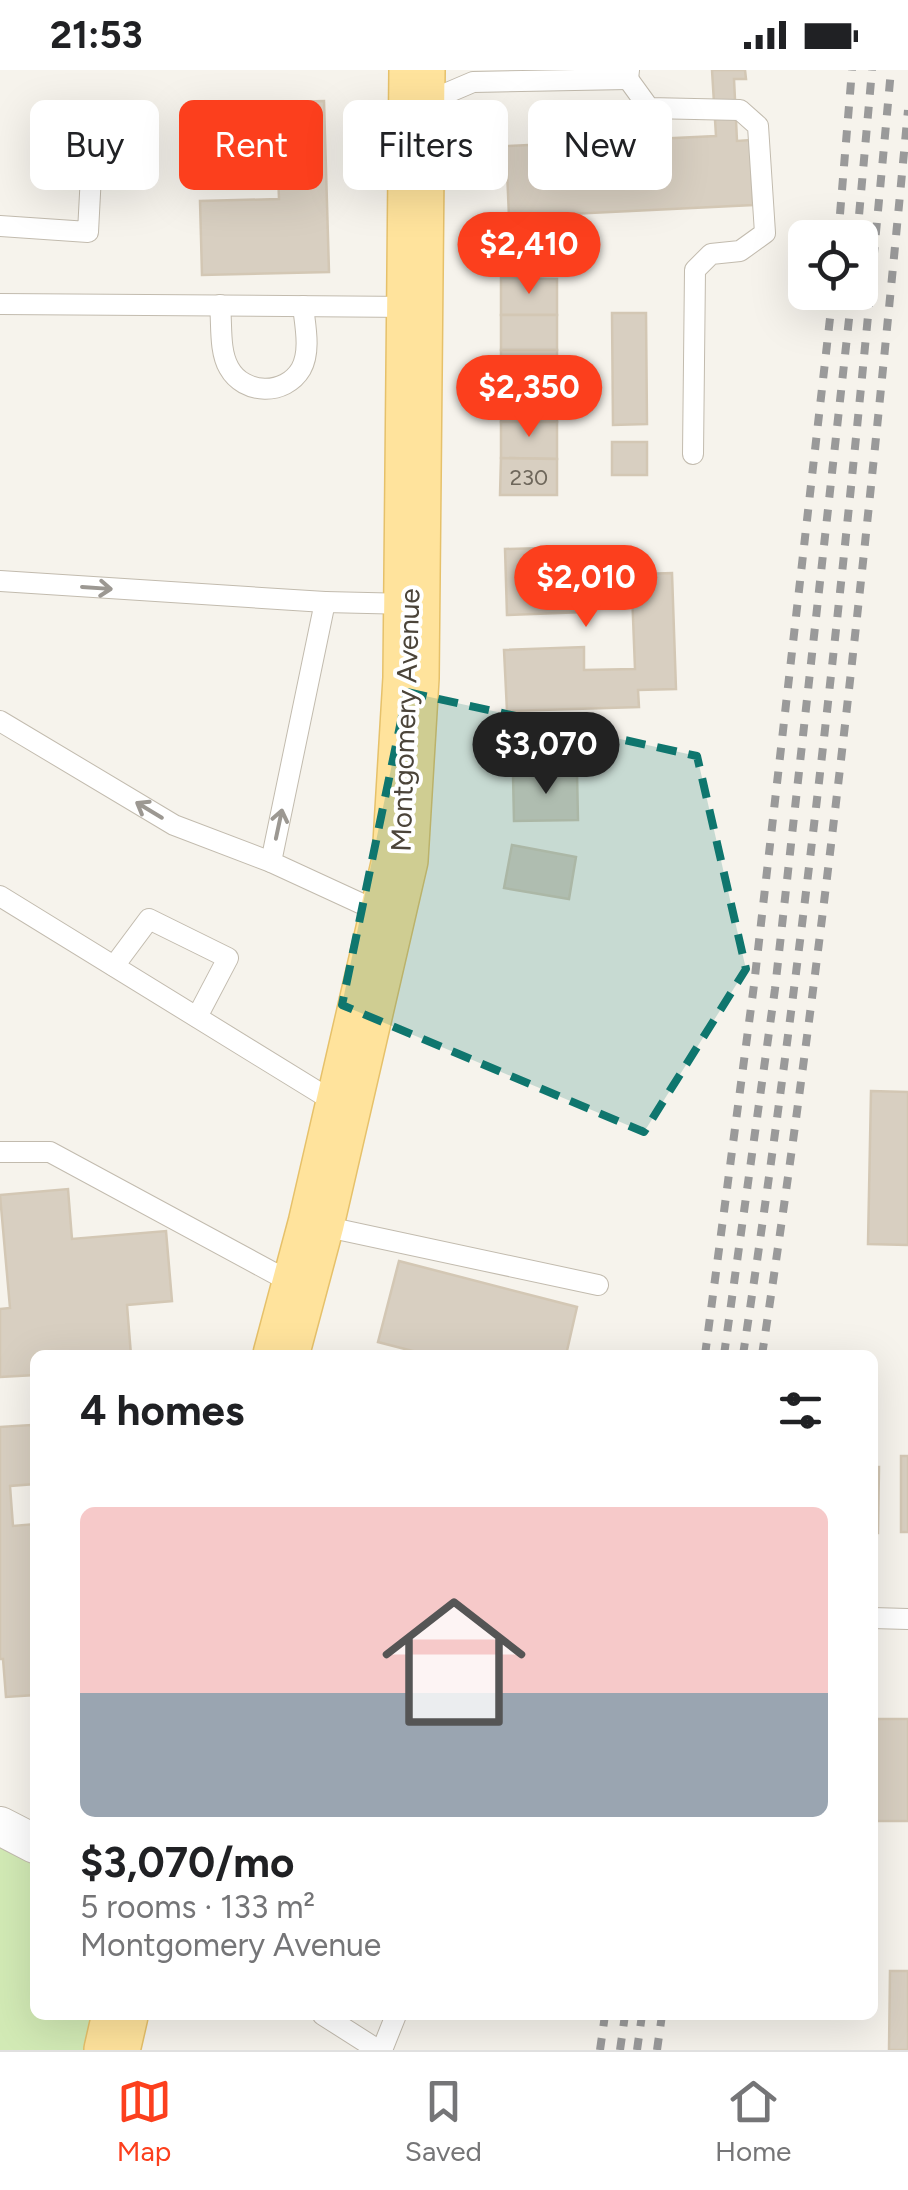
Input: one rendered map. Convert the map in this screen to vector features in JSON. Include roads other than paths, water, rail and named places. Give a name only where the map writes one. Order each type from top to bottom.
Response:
[{"type":"main road","name":"Montgomery Avenue","points":[[282,1350],[316,1224],[400,860],[410,678],[417,88]]},
{"type":"main road","points":[[112,2050],[119,2020]]},
{"type":"street","points":[[0,1826],[30,1841]]},
{"type":"lane","points":[[417,88],[434,101],[473,82],[628,75],[648,108],[740,110],[758,126],[765,234],[740,251],[711,254],[696,270],[693,454]]},
{"type":"lane","points":[[0,226],[88,232],[90,190]]},
{"type":"lane","points":[[0,304],[414,306]]},
{"type":"lane","points":[[220,305],[224,355],[230,369],[239,380],[267,389],[280,386],[302,368],[306,355],[303,306]]},
{"type":"lane","points":[[0,581],[411,604]]},
{"type":"lane","points":[[271,862],[326,602]]},
{"type":"lane","points":[[0,721],[174,825],[271,862],[388,916]]},
{"type":"lane","points":[[0,896],[343,1106]]},
{"type":"lane","points":[[114,966],[150,919],[228,958],[197,1017]]},
{"type":"lane","points":[[0,1152],[50,1152],[298,1286]]},
{"type":"lane","points":[[316,1224],[598,1284]]},
{"type":"lane","points":[[878,1618],[908,1619]]},
{"type":"lane","points":[[331,2020],[380,2050],[394,2020]]},
{"type":"railway","points":[[840,220],[852,70]]},
{"type":"railway","points":[[859,220],[872,70]]},
{"type":"railway","points":[[744,1350],[788,1035],[827,714],[891,70]]},
{"type":"railway","points":[[763,1350],[844,734],[908,110]]},
{"type":"railway","points":[[706,1350],[754,985],[831,310]]},
{"type":"railway","points":[[725,1350],[775,989],[850,310]]},
{"type":"railway","points":[[600,2050],[604,2020]]},
{"type":"railway","points":[[620,2050],[624,2020]]},
{"type":"railway","points":[[637,2050],[641,2020]]},
{"type":"railway","points":[[657,2050],[661,2020]]}]
